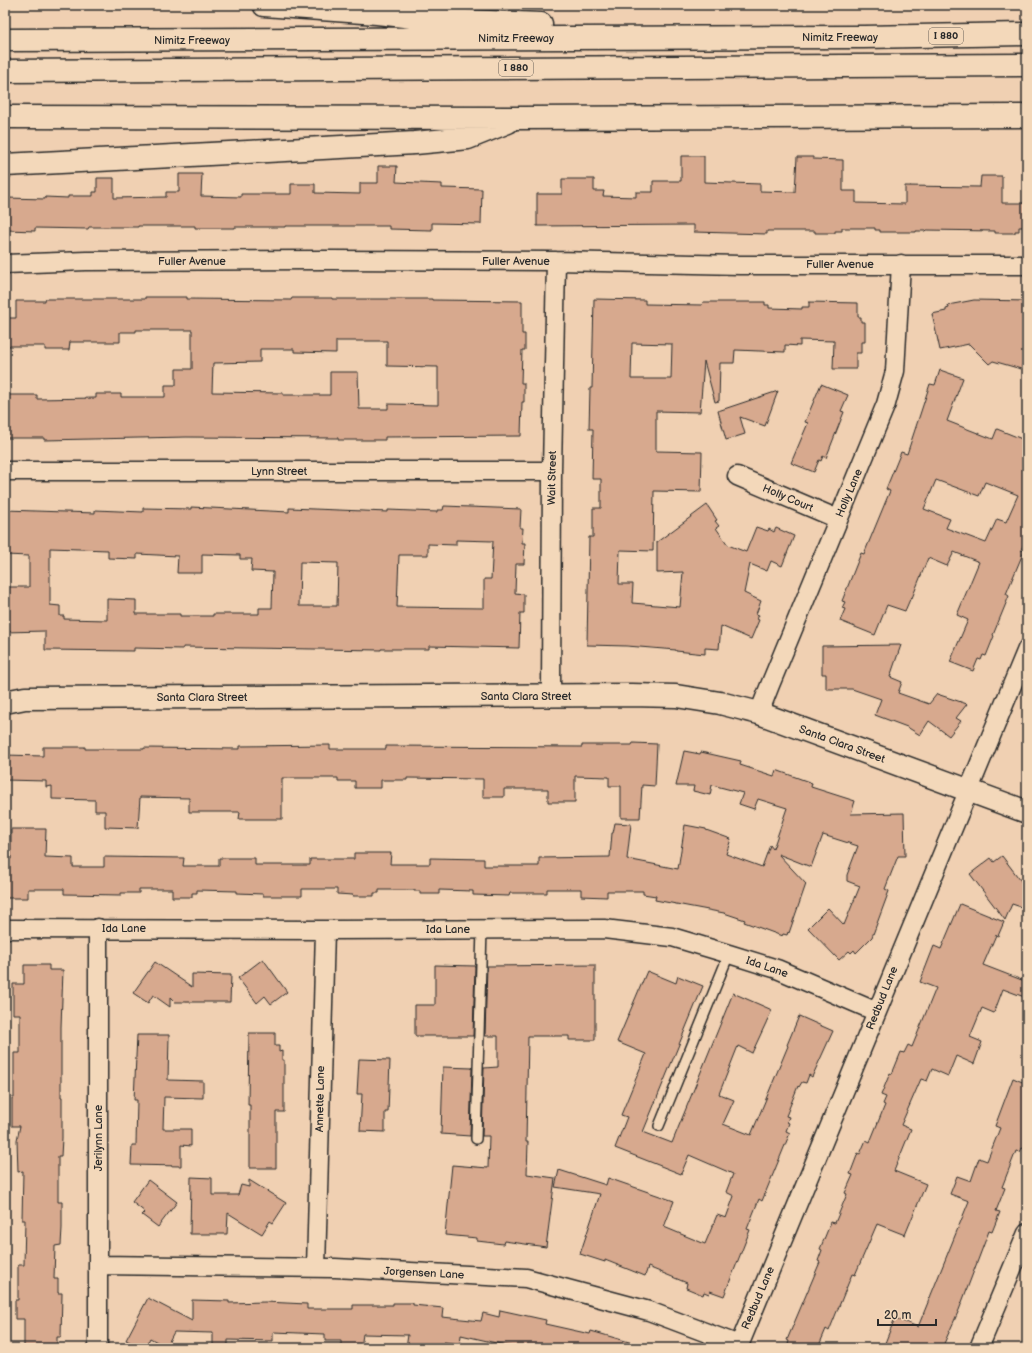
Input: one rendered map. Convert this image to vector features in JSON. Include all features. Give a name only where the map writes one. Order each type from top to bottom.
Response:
[{"type":"main road","points":[[264,5],[376,13],[440,20],[864,37]]},
{"type":"main road","name":"Nimitz Freeway","points":[[5,40],[864,37],[1027,34]]},
{"type":"main road","name":"I 880","points":[[5,71],[1027,65]]},
{"type":"main road","points":[[5,118],[1027,116]]},
{"type":"main road","points":[[5,165],[415,143],[468,138],[519,118]]},
{"type":"main road","name":"Santa Clara Street","points":[[5,702],[25,698],[551,695],[676,696],[720,703],[760,713],[1027,812]]},
{"type":"street","name":"Fuller Avenue","points":[[5,264],[94,261],[556,261],[740,265],[1027,265]]},
{"type":"street","name":"Wait Street","points":[[551,695],[552,471],[556,261]]},
{"type":"street","name":"Holly Lane","points":[[760,713],[770,685],[886,404],[895,371],[901,264]]},
{"type":"street","name":"Lynn Street","points":[[5,471],[552,471]]},
{"type":"street","name":"Holly Court","points":[[737,476],[838,519]]},
{"type":"street","name":"Redbud Lane","points":[[738,1346],[1027,649]]},
{"type":"street","name":"Jerilynn Lane","points":[[98,928],[98,1348]]},
{"type":"street","name":"Ida Lane","points":[[5,929],[604,929],[672,937],[729,954],[777,969],[877,1012]]},
{"type":"street","name":"Annette Lane","points":[[316,1268],[325,930]]},
{"type":"street","points":[[979,1348],[1027,1233]]},
{"type":"street","name":"Jorgensen Lane","points":[[98,1264],[316,1268],[526,1278],[648,1311],[738,1346]]},
{"type":"lane","points":[[476,1139],[482,929]]},
{"type":"lane","points":[[658,1126],[729,954]]},
{"type":"building","points":[[681,156],[704,156],[704,182],[760,184],[760,191],[795,192],[797,157],[843,160],[843,191],[856,191],[856,203],[905,204],[905,186],[980,187],[981,176],[1002,176],[1002,203],[1027,203],[1027,227],[1019,227],[1019,231],[1015,231],[1015,233],[995,233],[995,231],[926,230],[916,232],[880,232],[880,230],[875,230],[875,228],[842,228],[842,231],[835,231],[835,233],[815,233],[815,231],[767,231],[767,234],[694,232],[694,225],[537,226],[537,194],[562,194],[562,179],[594,179],[594,191],[604,191],[603,196],[636,197],[636,192],[653,192],[653,181],[681,181]]},
{"type":"building","points":[[378,166],[397,166],[396,182],[442,184],[442,188],[482,189],[481,224],[432,223],[432,230],[389,229],[389,226],[195,228],[195,226],[138,226],[89,227],[88,229],[35,228],[35,231],[7,230],[7,198],[45,199],[45,197],[68,198],[68,196],[93,196],[93,192],[97,192],[97,178],[114,178],[114,198],[166,197],[166,192],[179,192],[179,174],[202,174],[201,196],[241,197],[241,194],[291,194],[291,184],[315,184],[315,193],[360,194],[360,183],[378,183]]},
{"type":"building","points":[[145,297],[187,297],[187,299],[291,300],[292,298],[332,298],[522,301],[522,334],[525,334],[525,350],[522,350],[521,383],[524,383],[524,402],[522,402],[521,436],[385,437],[385,440],[338,440],[338,438],[186,437],[44,440],[44,438],[5,438],[5,395],[37,395],[37,399],[96,398],[96,394],[121,394],[121,397],[165,397],[165,385],[176,385],[176,369],[192,369],[192,330],[136,330],[136,332],[120,332],[120,342],[70,342],[69,350],[45,350],[45,346],[5,346],[5,318],[16,318],[16,301],[45,301],[45,299],[145,299]],"holes":[[[336,341],[387,341],[387,366],[438,367],[438,405],[388,404],[388,409],[359,409],[358,372],[330,372],[330,395],[212,392],[213,363],[260,362],[260,349],[294,349],[294,352],[336,353]]]},
{"type":"building","points":[[594,299],[645,300],[645,304],[702,305],[703,302],[765,302],[765,305],[769,305],[769,308],[802,309],[802,307],[809,307],[809,302],[858,303],[858,317],[861,317],[861,322],[865,322],[865,342],[861,342],[861,353],[856,353],[856,369],[833,369],[834,341],[800,340],[800,346],[785,345],[785,352],[735,350],[734,363],[720,363],[719,401],[715,402],[704,361],[700,412],[656,411],[656,451],[702,452],[701,492],[654,491],[653,551],[620,550],[619,584],[633,584],[632,603],[680,607],[683,572],[657,573],[657,542],[707,505],[717,520],[715,521],[719,526],[716,528],[728,545],[746,552],[756,527],[768,531],[769,529],[774,532],[776,528],[794,536],[782,566],[771,561],[767,571],[750,564],[744,593],[761,601],[756,614],[759,615],[757,619],[759,620],[751,639],[721,626],[719,649],[705,648],[705,654],[627,646],[587,645],[589,537],[593,537],[593,508],[601,508],[601,479],[592,479],[593,429],[589,429],[590,388],[592,388]],"holes":[[[632,343],[672,344],[671,379],[631,379]]]},
{"type":"building","points":[[974,300],[1027,301],[1027,352],[1021,369],[993,361],[989,364],[969,344],[940,350],[932,314],[946,311],[946,309],[949,308],[948,305]]},
{"type":"building","points":[[940,370],[963,378],[947,421],[993,439],[997,429],[1027,441],[1027,537],[1021,550],[1024,551],[1006,594],[1009,596],[986,656],[983,655],[981,660],[978,659],[973,671],[950,662],[968,620],[957,615],[979,562],[954,552],[947,566],[928,558],[912,598],[911,597],[905,611],[887,605],[875,635],[840,621],[845,609],[842,608],[845,602],[842,601],[861,553],[864,554],[890,491],[886,489],[901,452],[907,454],[930,384],[935,385]],"holes":[[[936,480],[979,496],[985,482],[1018,495],[1006,522],[997,519],[986,543],[946,528],[950,519],[924,509]]]},
{"type":"building","points":[[821,384],[848,395],[841,411],[844,412],[826,458],[823,456],[821,461],[819,460],[814,472],[791,463],[808,423],[805,422]]},
{"type":"building","points":[[778,391],[765,426],[740,417],[745,434],[726,440],[718,411]]},
{"type":"building","points":[[444,506],[521,509],[520,528],[523,528],[522,543],[525,543],[524,564],[516,564],[515,593],[524,594],[524,613],[520,613],[519,648],[429,646],[429,649],[381,650],[183,647],[183,649],[134,648],[134,651],[45,650],[45,631],[5,632],[5,587],[29,587],[29,556],[5,555],[5,510],[95,513],[95,510],[143,512],[143,508],[191,509],[191,507],[289,512],[289,508],[388,512],[388,510],[437,512],[437,510],[443,510]],"holes":[[[456,540],[493,541],[491,579],[484,579],[484,608],[397,607],[399,555],[428,555],[428,544],[456,545]],[[50,548],[108,550],[108,558],[137,559],[137,554],[178,556],[177,573],[202,573],[202,554],[240,555],[240,559],[252,559],[251,571],[273,572],[272,608],[259,608],[259,614],[213,614],[213,616],[136,614],[136,600],[107,599],[107,620],[64,619],[64,616],[60,616],[60,606],[50,605]],[[300,562],[338,563],[337,606],[299,606]]]},
{"type":"building","points":[[901,645],[890,677],[902,682],[898,693],[929,704],[937,694],[967,704],[956,718],[961,721],[949,736],[929,721],[920,735],[907,727],[875,715],[881,699],[852,689],[826,689],[826,674],[822,674],[822,646]]},
{"type":"building","points":[[633,743],[657,744],[655,786],[642,785],[640,818],[621,818],[621,786],[609,786],[609,777],[575,776],[575,802],[548,802],[548,789],[504,789],[504,797],[483,797],[483,779],[407,778],[407,780],[381,780],[381,788],[355,788],[355,781],[338,781],[338,778],[282,778],[282,819],[239,819],[240,812],[189,812],[189,798],[140,797],[138,828],[105,827],[105,811],[95,811],[95,800],[52,799],[52,786],[46,787],[46,781],[5,780],[5,755],[43,756],[43,747],[85,747],[85,749],[240,749],[240,746],[330,745],[330,749],[386,749],[386,746],[582,747],[582,745],[632,745]]},
{"type":"building","points":[[684,751],[700,754],[701,752],[741,761],[740,765],[774,776],[776,770],[812,783],[811,787],[855,801],[851,814],[904,813],[905,856],[898,856],[885,889],[889,891],[872,937],[856,953],[854,950],[851,953],[849,951],[839,960],[808,928],[828,908],[844,925],[860,886],[847,881],[847,875],[858,846],[823,835],[811,867],[778,854],[806,884],[789,933],[788,932],[787,935],[783,934],[782,936],[744,922],[745,920],[724,913],[655,900],[656,896],[643,894],[643,891],[607,891],[607,897],[581,896],[581,889],[547,889],[547,893],[510,893],[509,896],[473,895],[473,891],[439,890],[439,894],[420,894],[420,891],[414,890],[379,890],[379,893],[374,893],[374,896],[353,896],[337,894],[337,889],[302,889],[302,896],[263,896],[263,894],[237,893],[237,891],[197,890],[197,893],[192,893],[192,897],[172,897],[172,889],[139,889],[139,893],[121,893],[121,895],[64,894],[64,889],[28,889],[28,898],[5,898],[5,859],[11,859],[11,829],[46,829],[45,857],[73,858],[73,867],[104,867],[104,857],[184,858],[183,866],[219,866],[219,858],[255,858],[255,865],[310,865],[310,859],[354,859],[354,853],[391,853],[390,864],[430,864],[430,858],[484,859],[484,866],[539,866],[539,858],[610,857],[612,833],[615,823],[631,824],[627,859],[678,869],[685,825],[706,829],[731,839],[726,854],[762,867],[770,845],[773,849],[787,808],[758,799],[754,809],[739,804],[743,793],[712,785],[710,795],[693,791],[694,786],[676,786]]},
{"type":"building","points":[[1002,856],[1027,889],[1027,909],[1012,904],[1005,920],[970,874],[991,858],[994,862]]},
{"type":"building","points":[[960,904],[1004,922],[998,936],[996,935],[983,965],[1027,982],[1027,998],[1003,989],[994,1013],[982,1008],[970,1037],[982,1042],[974,1064],[956,1056],[948,1076],[932,1069],[927,1081],[921,1079],[901,1125],[911,1129],[894,1171],[926,1184],[905,1235],[877,1224],[855,1275],[852,1274],[829,1331],[826,1329],[818,1348],[787,1348],[789,1341],[787,1340],[820,1262],[818,1261],[822,1250],[820,1249],[831,1222],[835,1223],[847,1194],[845,1193],[853,1175],[850,1174],[858,1153],[860,1154],[866,1140],[870,1142],[885,1105],[883,1104],[886,1097],[881,1095],[890,1073],[892,1074],[901,1052],[904,1053],[908,1045],[912,1047],[936,988],[920,982],[934,946],[941,949]]},
{"type":"building","points":[[263,959],[287,992],[271,1004],[265,996],[257,1003],[238,978]]},
{"type":"building","points":[[155,962],[192,987],[192,974],[231,975],[230,1002],[175,1002],[170,997],[170,1007],[153,995],[148,1003],[133,993]]},
{"type":"building","points":[[24,965],[49,965],[49,970],[63,970],[61,1027],[62,1138],[61,1156],[58,1156],[58,1202],[62,1202],[62,1228],[61,1245],[55,1246],[54,1279],[58,1279],[58,1293],[62,1293],[61,1337],[57,1337],[57,1345],[54,1345],[54,1348],[24,1348],[24,1319],[15,1319],[15,1300],[18,1300],[18,1265],[24,1265],[25,1220],[22,1220],[23,1171],[18,1172],[17,1140],[20,1126],[12,1126],[12,1098],[14,1098],[14,1053],[20,1053],[20,1014],[13,1014],[13,984],[24,984]]},
{"type":"building","points":[[435,965],[475,966],[473,1036],[415,1036],[415,1005],[435,1005]]},
{"type":"building","points":[[595,965],[595,1040],[569,1040],[569,1036],[528,1036],[526,1142],[528,1142],[527,1174],[555,1178],[546,1247],[504,1241],[503,1244],[477,1241],[477,1238],[445,1235],[452,1165],[488,1168],[489,1136],[482,1136],[484,1068],[498,1067],[498,1036],[485,1036],[487,966]]},
{"type":"building","points":[[647,971],[676,983],[678,976],[703,986],[643,1132],[672,1143],[733,993],[772,1010],[752,1053],[738,1046],[719,1094],[734,1100],[723,1124],[751,1135],[799,1016],[833,1031],[812,1077],[809,1075],[806,1083],[802,1082],[799,1087],[798,1086],[786,1116],[789,1117],[787,1122],[789,1123],[786,1131],[790,1133],[762,1201],[759,1199],[747,1229],[750,1230],[724,1296],[710,1291],[709,1294],[704,1292],[703,1295],[686,1288],[687,1283],[648,1267],[645,1276],[605,1260],[605,1262],[580,1254],[600,1194],[555,1187],[559,1170],[606,1185],[608,1178],[674,1201],[664,1227],[705,1244],[717,1215],[726,1218],[734,1196],[726,1192],[733,1174],[689,1155],[681,1174],[615,1148],[627,1117],[621,1115],[646,1054],[617,1042]]},
{"type":"building","points":[[249,1033],[275,1033],[275,1046],[279,1046],[279,1052],[282,1051],[282,1060],[284,1060],[284,1112],[276,1112],[276,1168],[250,1168],[250,1105],[248,1105]]},
{"type":"building","points":[[137,1035],[169,1035],[168,1080],[203,1081],[203,1098],[164,1097],[163,1129],[191,1129],[191,1146],[181,1145],[181,1166],[131,1165],[132,1145],[136,1145],[137,1100],[134,1100]]},
{"type":"building","points":[[359,1059],[390,1060],[388,1112],[385,1112],[385,1132],[360,1131],[362,1094],[357,1094]]},
{"type":"building","points":[[443,1067],[472,1068],[470,1136],[441,1134]]},
{"type":"building","points":[[1013,1078],[1027,1084],[1027,1150],[1022,1148],[1020,1152],[1016,1151],[1002,1187],[1005,1188],[996,1211],[1000,1212],[992,1232],[989,1231],[959,1310],[942,1348],[883,1348],[895,1318],[918,1327],[969,1201],[950,1194],[957,1176],[971,1181],[979,1158],[987,1161],[1000,1128],[995,1126]]},
{"type":"building","points":[[191,1177],[212,1178],[212,1195],[238,1195],[241,1185],[249,1187],[249,1180],[286,1203],[273,1223],[270,1221],[262,1234],[228,1213],[227,1234],[190,1234]]},
{"type":"building","points":[[148,1180],[177,1202],[158,1227],[142,1215],[145,1212],[132,1202]]},
{"type":"building","points":[[148,1298],[192,1321],[192,1300],[229,1301],[229,1303],[265,1302],[307,1304],[307,1309],[353,1309],[353,1305],[393,1305],[393,1303],[413,1303],[413,1305],[443,1308],[442,1317],[481,1321],[483,1313],[499,1317],[500,1310],[546,1320],[545,1324],[590,1334],[591,1331],[636,1344],[635,1348],[518,1348],[461,1335],[460,1344],[444,1342],[443,1348],[406,1348],[408,1335],[363,1334],[361,1348],[341,1348],[341,1341],[325,1341],[325,1334],[273,1332],[273,1341],[228,1340],[228,1348],[213,1348],[213,1333],[174,1332],[166,1347],[150,1338],[145,1348],[141,1348],[126,1340]]}]
